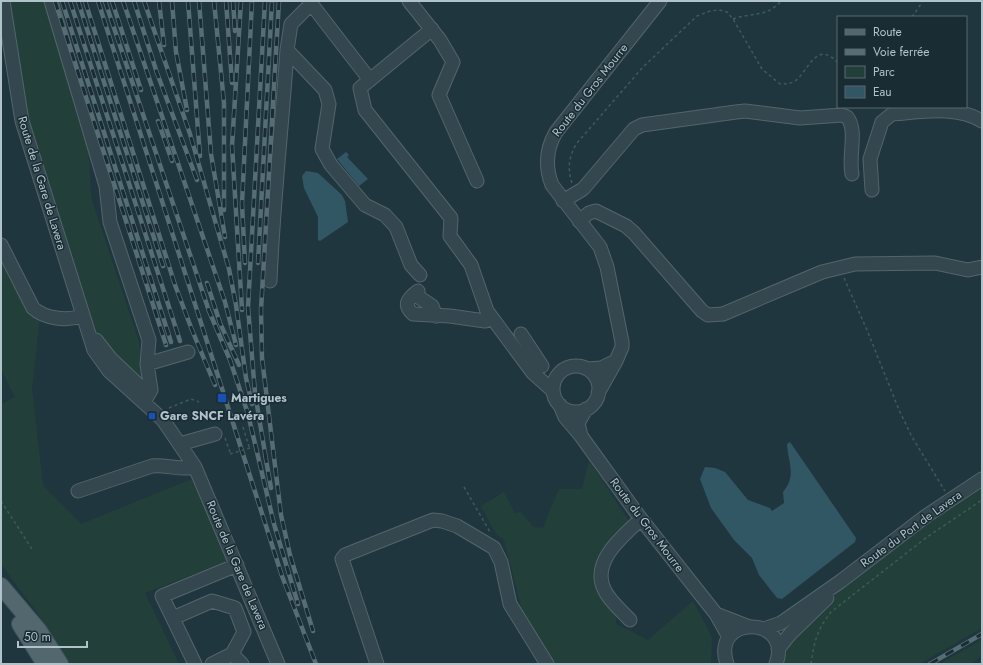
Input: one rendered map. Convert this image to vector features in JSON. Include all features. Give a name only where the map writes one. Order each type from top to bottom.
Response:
[{"type":"main road","points":[[1,586],[39,632],[60,664]]},
{"type":"main road","points":[[1,594],[45,664]]},
{"type":"street","name":"Route de la Gare de Lavera","points":[[3,1],[22,121],[91,342],[98,358],[109,371],[146,398],[183,443],[237,564],[278,664]]},
{"type":"street","points":[[51,1],[106,186],[110,222],[149,340],[147,364],[151,386],[146,398]]},
{"type":"street","points":[[410,1],[432,29],[453,62],[439,95],[477,181]]},
{"type":"street","name":"Route du Gros Mourre","points":[[581,436],[578,423],[586,409],[596,399],[616,361],[622,347],[622,342],[607,267],[600,247],[552,185],[548,177],[547,159],[551,140],[660,1]]},
{"type":"street","points":[[270,281],[273,215],[281,139],[287,50],[291,24],[310,3],[370,80]]},
{"type":"street","points":[[432,29],[360,88],[365,110],[451,218],[450,236],[471,265],[487,311],[538,370],[553,391]]},
{"type":"street","points":[[287,50],[325,90],[329,104],[322,149],[331,165],[365,205],[384,215],[396,227],[411,265],[420,275]]},
{"type":"street","points":[[563,201],[576,193],[593,179],[634,129],[642,125],[744,111],[800,118],[842,115],[847,117],[853,128],[850,158],[852,174]]},
{"type":"street","points":[[872,190],[870,159],[882,122],[886,117],[892,114],[941,111],[963,112],[982,121]]},
{"type":"street","points":[[580,221],[589,213],[596,211],[626,226],[634,233],[702,311],[708,315],[723,314],[822,272],[841,267],[872,263],[935,263],[968,270],[982,268]]},
{"type":"street","points":[[1,245],[33,308],[41,314],[67,319],[82,316]]},
{"type":"street","points":[[416,292],[407,300],[409,310],[413,314],[420,316],[436,316],[485,321],[492,318]]},
{"type":"street","points":[[521,334],[538,370]]},
{"type":"street","points":[[147,364],[188,352]]},
{"type":"street","points":[[553,391],[554,384],[561,372],[574,366],[588,369],[601,368],[616,361]]},
{"type":"street","points":[[588,369],[597,380],[598,393]]},
{"type":"street","points":[[538,370],[561,372]]},
{"type":"street","name":"Route du Gros Mourre","points":[[553,391],[565,417],[581,436],[641,519],[716,614],[729,637]]},
{"type":"street","points":[[560,405],[572,411],[586,409]]},
{"type":"street","points":[[183,443],[219,434]]},
{"type":"street","points":[[78,491],[152,466],[158,465],[187,469],[195,467]]},
{"type":"street","name":"Route du Port de Lavera","points":[[764,629],[781,623],[841,581],[926,516],[982,479]]},
{"type":"street","points":[[630,620],[606,593],[602,583],[602,573],[604,562],[610,550],[620,538],[641,519]]},
{"type":"street","points":[[377,664],[342,559],[345,555],[433,520],[442,521],[457,526],[494,548],[501,562],[510,604],[547,664]]},
{"type":"street","points":[[195,664],[162,596],[237,564]]},
{"type":"street","name":"Route du Port de Lavera","points":[[778,659],[790,634],[825,600],[841,581]]},
{"type":"street","points":[[173,618],[212,601],[235,608],[244,632],[232,654],[212,664]]},
{"type":"street","points":[[716,614],[747,626],[764,629],[776,640],[778,659]]},
{"type":"street","points":[[724,662],[724,650],[729,637],[734,632],[747,626]]},
{"type":"street","points":[[232,654],[242,664]]},
{"type":"path","points":[[733,19],[741,16],[766,13],[774,9],[781,1]]},
{"type":"path","points":[[913,16],[923,1]]},
{"type":"path","points":[[576,193],[569,175],[571,153],[586,132],[643,67],[697,16],[710,11],[719,10],[727,12],[733,19],[762,69],[780,84],[790,84],[797,80],[813,58],[821,55],[827,55],[837,62]]},
{"type":"path","points":[[841,267],[844,278],[867,330],[899,410],[912,437],[951,499]]},
{"type":"path","points":[[169,408],[190,399],[199,402]]},
{"type":"path","points":[[219,434],[230,455],[250,449],[243,427]]},
{"type":"path","points":[[464,487],[492,535]]},
{"type":"path","points":[[811,664],[816,635],[821,625],[831,612],[927,536],[982,500]]},
{"type":"path","points":[[1,501],[32,549]]},
{"type":"green space","points":[[7,1],[48,1],[53,30],[88,151],[90,185],[93,204],[139,342],[144,384],[112,354],[97,333],[86,310],[28,126]]},
{"type":"green space","points":[[1,256],[40,317],[32,388],[43,486],[81,524],[192,479],[228,561],[145,593],[179,664],[70,664],[38,614],[1,564],[1,404],[15,397],[1,369]]},
{"type":"green space","points":[[589,460],[630,523],[600,562],[611,609],[616,618],[616,624],[648,640],[693,601],[712,637],[711,664],[554,664],[523,614],[504,540],[496,534],[481,506],[504,492],[515,513],[521,512],[534,527],[544,528],[545,522],[559,489],[582,489]]},
{"type":"green space","points":[[982,486],[982,628],[919,664],[784,664],[789,642],[845,585],[913,533]]},
{"type":"green space","points":[[982,640],[982,656],[970,664],[940,664]]},
{"type":"water","points":[[346,152],[349,155],[347,157],[368,179],[359,186],[337,159]]},
{"type":"water","points":[[306,171],[318,173],[342,195],[345,201],[348,222],[320,241],[318,240],[318,217],[304,188],[302,176]]},
{"type":"water","points":[[790,442],[856,538],[855,542],[782,599],[777,598],[759,575],[752,558],[734,540],[711,508],[700,479],[705,467],[715,468],[725,472],[748,500],[770,508],[772,511],[784,503],[783,492],[790,480],[791,469],[787,444]]},
{"type":"railway","points":[[55,1],[166,345]]},
{"type":"railway","points":[[62,1],[171,342]]},
{"type":"railway","points":[[70,1],[180,341]]},
{"type":"railway","points":[[78,1],[163,266]]},
{"type":"railway","points":[[85,1],[175,285],[215,385]]},
{"type":"railway","points":[[98,1],[282,576],[316,664]]},
{"type":"railway","points":[[105,1],[209,311],[230,360],[248,414],[274,524],[298,604]]},
{"type":"railway","points":[[112,1],[141,90]]},
{"type":"railway","points":[[123,1],[225,302],[236,345]]},
{"type":"railway","points":[[134,1],[157,73],[197,180]]},
{"type":"railway","points":[[144,1],[190,134],[229,269],[236,305],[246,378],[252,404]]},
{"type":"railway","points":[[159,1],[164,45]]},
{"type":"railway","points":[[172,1],[176,52],[187,110]]},
{"type":"railway","points":[[188,1],[200,156]]},
{"type":"railway","points":[[199,1],[211,154],[225,237]]},
{"type":"railway","points":[[214,1],[224,103],[224,210]]},
{"type":"railway","points":[[226,1],[232,83]]},
{"type":"railway","points":[[233,1],[235,31]]},
{"type":"railway","points":[[241,1],[232,146],[242,310]]},
{"type":"railway","points":[[245,263],[242,204],[252,1]]},
{"type":"railway","points":[[265,1],[248,307],[255,393],[266,459]]},
{"type":"railway","points":[[258,263],[272,1]]},
{"type":"railway","points":[[279,1],[261,310],[262,358],[281,515],[290,555],[313,631]]},
{"type":"railway","points":[[158,121],[172,161]]},
{"type":"railway","points":[[207,283],[220,323],[239,365]]},
{"type":"railway","points":[[265,454],[271,488]]},
{"type":"railway","points":[[930,664],[982,634]]},
{"type":"place","name":"Martigues","points":[[222,398]]},
{"type":"place","name":"Gare SNCF Lavéra","points":[[152,416]]}]
